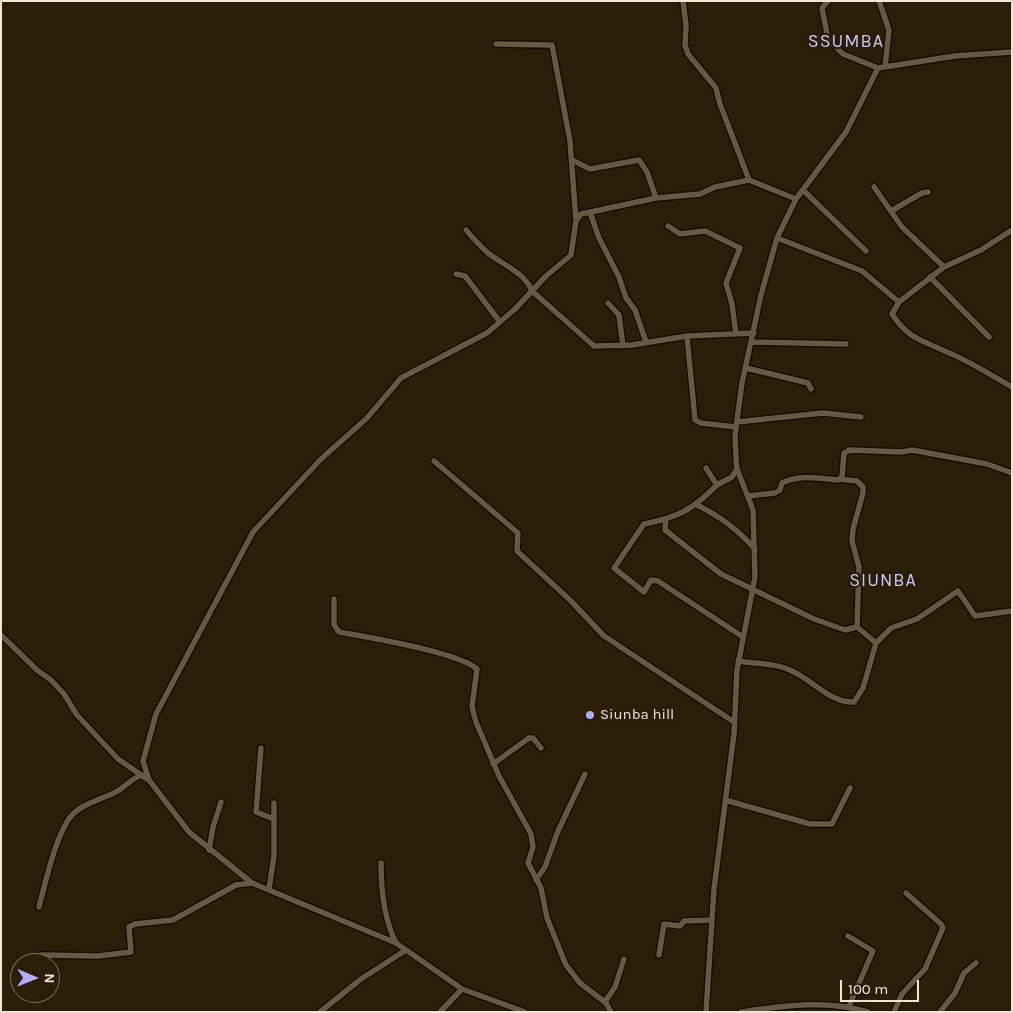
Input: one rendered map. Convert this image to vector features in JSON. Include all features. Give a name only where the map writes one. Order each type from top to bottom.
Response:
[{"type":"street","points":[[683,1],[686,25],[685,45],[694,63],[716,88],[720,104],[749,180]]},
{"type":"street","points":[[828,1],[822,8],[828,39],[844,54],[878,68],[955,56],[1012,52]]},
{"type":"street","points":[[879,1],[889,30],[885,68]]},
{"type":"street","points":[[149,780],[143,761],[156,714],[253,532],[321,459],[367,418],[401,378],[475,340],[500,322],[546,276],[569,258],[576,221],[572,160],[552,45],[496,44]]},
{"type":"street","points":[[706,1012],[712,920],[734,722],[738,661],[755,572],[753,510],[737,469],[737,424],[746,368],[761,295],[777,238],[796,199],[846,132],[878,68]]},
{"type":"street","points":[[572,160],[590,169],[639,160],[647,172],[656,198]]},
{"type":"street","points":[[576,221],[581,214],[656,198],[700,194],[715,187],[749,180],[796,199]]},
{"type":"street","points":[[874,187],[902,227],[944,266]]},
{"type":"street","points":[[803,190],[838,221],[866,250]]},
{"type":"street","points":[[891,211],[922,193],[928,192]]},
{"type":"street","points":[[590,212],[598,238],[619,276],[626,298],[635,310],[646,342]]},
{"type":"street","points":[[668,226],[680,234],[705,230],[740,248],[726,283],[732,304],[736,334]]},
{"type":"street","points":[[466,230],[488,254],[510,267],[529,284],[532,291],[592,345],[623,346],[687,336],[754,333]]},
{"type":"street","points":[[1012,230],[981,250],[944,266],[899,302],[892,314],[903,330],[929,346],[947,351],[1012,387]]},
{"type":"street","points":[[777,238],[862,271],[899,302]]},
{"type":"street","points":[[456,274],[465,276],[500,322]]},
{"type":"street","points":[[930,277],[989,337]]},
{"type":"street","points":[[608,303],[619,315],[623,346]]},
{"type":"street","points":[[687,336],[695,420],[701,424],[737,424],[823,413],[861,417]]},
{"type":"street","points":[[752,342],[846,344]]},
{"type":"street","points":[[746,368],[808,383],[811,389]]},
{"type":"street","points":[[839,479],[842,477],[842,458],[844,453],[850,450],[902,452],[912,450],[987,464],[1012,473]]},
{"type":"street","points":[[434,461],[518,533],[517,551],[571,601],[604,636],[734,722]]},
{"type":"street","points":[[706,468],[718,485]]},
{"type":"street","points":[[737,469],[732,477],[718,485],[697,505],[666,520],[644,524],[614,568],[644,592],[651,580],[658,581],[743,638]]},
{"type":"street","points":[[748,496],[775,493],[780,490],[782,483],[790,479],[810,476],[857,481],[862,486],[863,492],[853,529],[852,541],[859,567],[857,627]]},
{"type":"street","points":[[697,505],[721,517],[738,530],[755,549]]},
{"type":"street","points":[[666,520],[664,530],[721,574],[753,588],[814,620],[845,630],[857,627]]},
{"type":"street","points":[[738,661],[782,667],[804,678],[836,700],[854,702],[863,688],[876,644],[891,628],[916,619],[958,590],[975,616],[1012,610]]},
{"type":"street","points":[[334,599],[334,625],[339,632],[470,662],[477,669],[472,707],[494,764],[531,834],[533,848],[528,863],[546,903],[547,918],[556,944],[566,965],[580,983],[605,1002],[611,1012]]},
{"type":"street","points":[[857,627],[876,644]]},
{"type":"street","points":[[1,635],[37,670],[51,680],[64,694],[77,715],[118,759],[149,780],[189,832],[252,883],[396,944],[462,989],[525,1012]]},
{"type":"street","points":[[494,764],[529,738],[533,738],[541,748]]},
{"type":"street","points":[[261,748],[256,812],[274,818]]},
{"type":"street","points":[[536,880],[545,867],[558,830],[586,774]]},
{"type":"street","points":[[39,907],[56,845],[73,814],[105,796],[116,793],[130,779],[142,775]]},
{"type":"street","points":[[725,800],[810,824],[832,824],[850,788]]},
{"type":"street","points":[[209,850],[213,827],[221,802]]},
{"type":"street","points":[[269,889],[274,856],[274,803]]},
{"type":"street","points":[[381,863],[381,886],[391,933],[396,944]]},
{"type":"street","points":[[60,955],[98,956],[130,952],[129,926],[173,920],[229,888],[252,883]]},
{"type":"street","points":[[894,1012],[902,994],[925,969],[943,928],[906,892]]},
{"type":"street","points":[[659,955],[664,924],[680,926],[684,921],[688,920],[712,920]]},
{"type":"street","points":[[848,936],[873,951],[849,1006]]},
{"type":"street","points":[[320,1012],[361,978],[406,950]]},
{"type":"street","points":[[605,1002],[615,987],[624,959]]},
{"type":"street","points":[[940,1012],[955,993],[964,973],[976,963]]},
{"type":"street","points":[[440,1012],[462,989]]},
{"type":"street","points":[[741,1012],[796,1004],[849,1006],[868,1012]]},
{"type":"place","name":"Siunba hill","points":[[590,715]]},
{"type":"district","name":"SSUMBA","points":[[846,42]]},
{"type":"district","name":"SIUNBA","points":[[883,581]]}]
